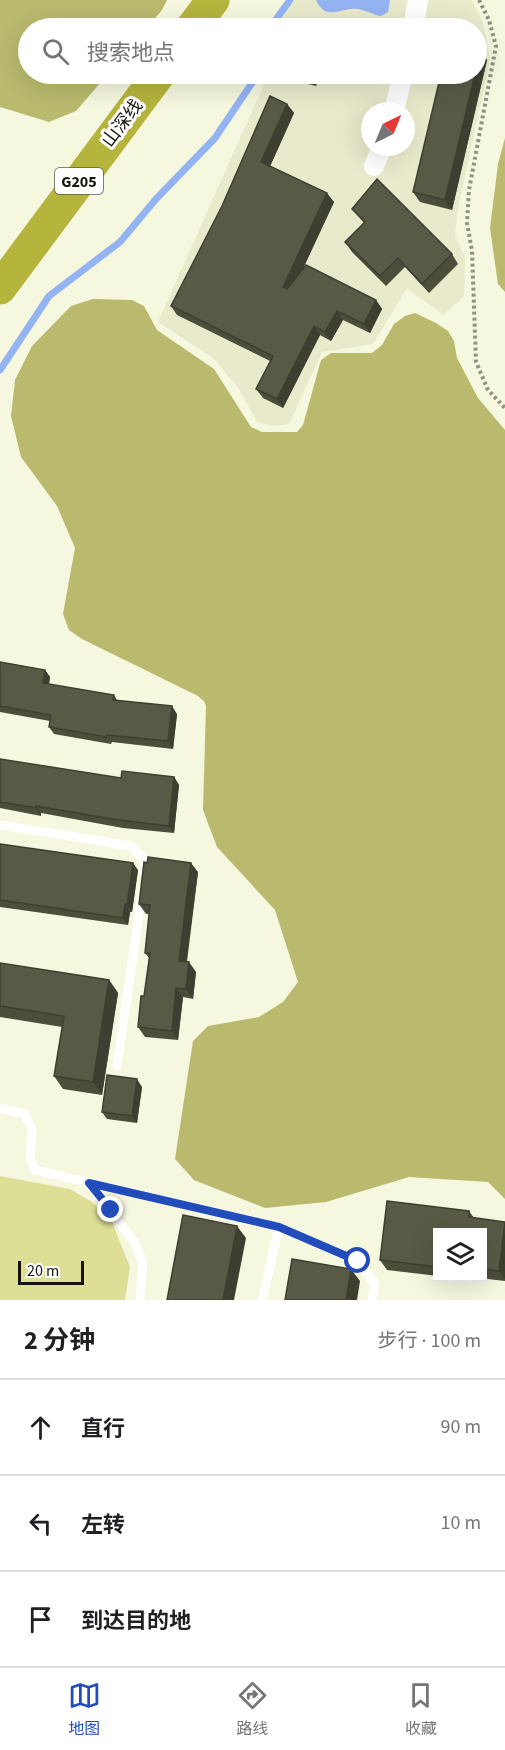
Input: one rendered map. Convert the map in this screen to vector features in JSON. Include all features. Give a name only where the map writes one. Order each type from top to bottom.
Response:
[{"type":"highway","points":[[200,18],[213,0]]},
{"type":"highway","name":"山深线","points":[[0,288],[152,84]]},
{"type":"street","points":[[415,18],[418,0]]},
{"type":"street","points":[[396,102],[401,84]]},
{"type":"street","points":[[374,166],[378,156]]},
{"type":"lane","points":[[0,825],[131,846],[145,860],[117,1066]]},
{"type":"lane","points":[[0,1108],[25,1114],[32,1130],[30,1159],[35,1170],[279,1227],[358,1261],[375,1284],[372,1300]]},
{"type":"lane","points":[[89,1183],[135,1243],[143,1263],[140,1300]]},
{"type":"lane","points":[[262,1300],[279,1227]]},
{"type":"path","points":[[479,0],[489,20],[496,46],[468,201],[467,223],[472,251],[476,362],[488,390],[505,408]]},
{"type":"shaded area","points":[[0,0],[167,0],[155,18],[18,18],[18,84],[99,84],[76,111],[49,122],[0,107]]},
{"type":"shaded area","points":[[295,0],[472,0],[481,18],[282,18]]},
{"type":"shaded area","points":[[487,44],[490,60],[487,74]]},
{"type":"shaded area","points":[[264,84],[485,84],[458,209],[455,235],[465,258],[464,296],[443,315],[407,288],[373,344],[322,352],[289,424],[273,426],[257,422],[239,389],[213,358],[158,322]]},
{"type":"shaded area","points":[[505,138],[505,292],[498,284],[490,228],[498,164]]},
{"type":"shaded area","points":[[93,299],[132,300],[144,306],[157,330],[214,369],[251,427],[262,432],[297,432],[303,425],[321,360],[331,353],[372,353],[382,345],[394,324],[405,316],[415,313],[448,331],[454,341],[457,358],[478,398],[505,430],[505,1199],[488,1182],[409,1177],[326,1202],[265,1208],[194,1180],[175,1159],[193,1041],[208,1026],[259,1017],[283,1002],[298,982],[275,910],[217,847],[203,810],[206,706],[204,701],[82,639],[69,630],[63,614],[75,548],[57,506],[21,457],[11,416],[15,380],[32,346],[71,306]]},
{"type":"green space","points":[[0,1176],[70,1189],[92,1202],[112,1222],[130,1267],[125,1300],[0,1300]]},
{"type":"water","points":[[316,0],[390,0],[388,12],[381,16],[358,9],[329,12],[320,7]]},
{"type":"building","points":[[439,84],[473,84],[445,200],[413,192]]},
{"type":"building","points":[[270,96],[287,104],[261,162],[327,193],[283,287],[287,289],[306,265],[376,300],[364,324],[337,311],[325,332],[314,326],[277,399],[256,389],[273,356],[171,306],[222,206]]},
{"type":"building","points":[[377,179],[452,254],[422,284],[398,258],[380,276],[345,242],[365,222],[352,209]]},
{"type":"building","points":[[0,662],[45,670],[43,683],[114,695],[113,700],[172,706],[168,741],[107,735],[106,737],[49,727],[51,715],[0,706]]},
{"type":"building","points":[[0,759],[121,778],[122,771],[174,777],[169,826],[0,802]]},
{"type":"building","points":[[0,844],[133,863],[123,918],[0,900]]},
{"type":"building","points":[[148,857],[191,863],[179,961],[189,962],[186,989],[176,988],[172,1031],[138,1027],[141,996],[144,996],[150,953],[145,953],[150,905],[139,904],[144,862],[147,863]]},
{"type":"building","points":[[0,963],[109,980],[93,1082],[54,1076],[64,1016],[0,1006]]},
{"type":"building","points":[[107,1075],[137,1079],[132,1116],[102,1112]]},
{"type":"building","points":[[387,1201],[469,1211],[469,1217],[505,1222],[499,1271],[487,1270],[487,1228],[433,1228],[433,1266],[380,1260]]},
{"type":"building","points":[[183,1215],[237,1226],[223,1300],[167,1300]]},
{"type":"building","points":[[292,1259],[351,1269],[346,1300],[285,1300]]},
{"type":"waterway","points":[[277,18],[290,0]]},
{"type":"waterway","points":[[0,370],[49,296],[120,242],[156,199],[215,138],[251,84]]},
{"type":"route","points":[[111,1210],[89,1183],[279,1227],[358,1261]]}]
